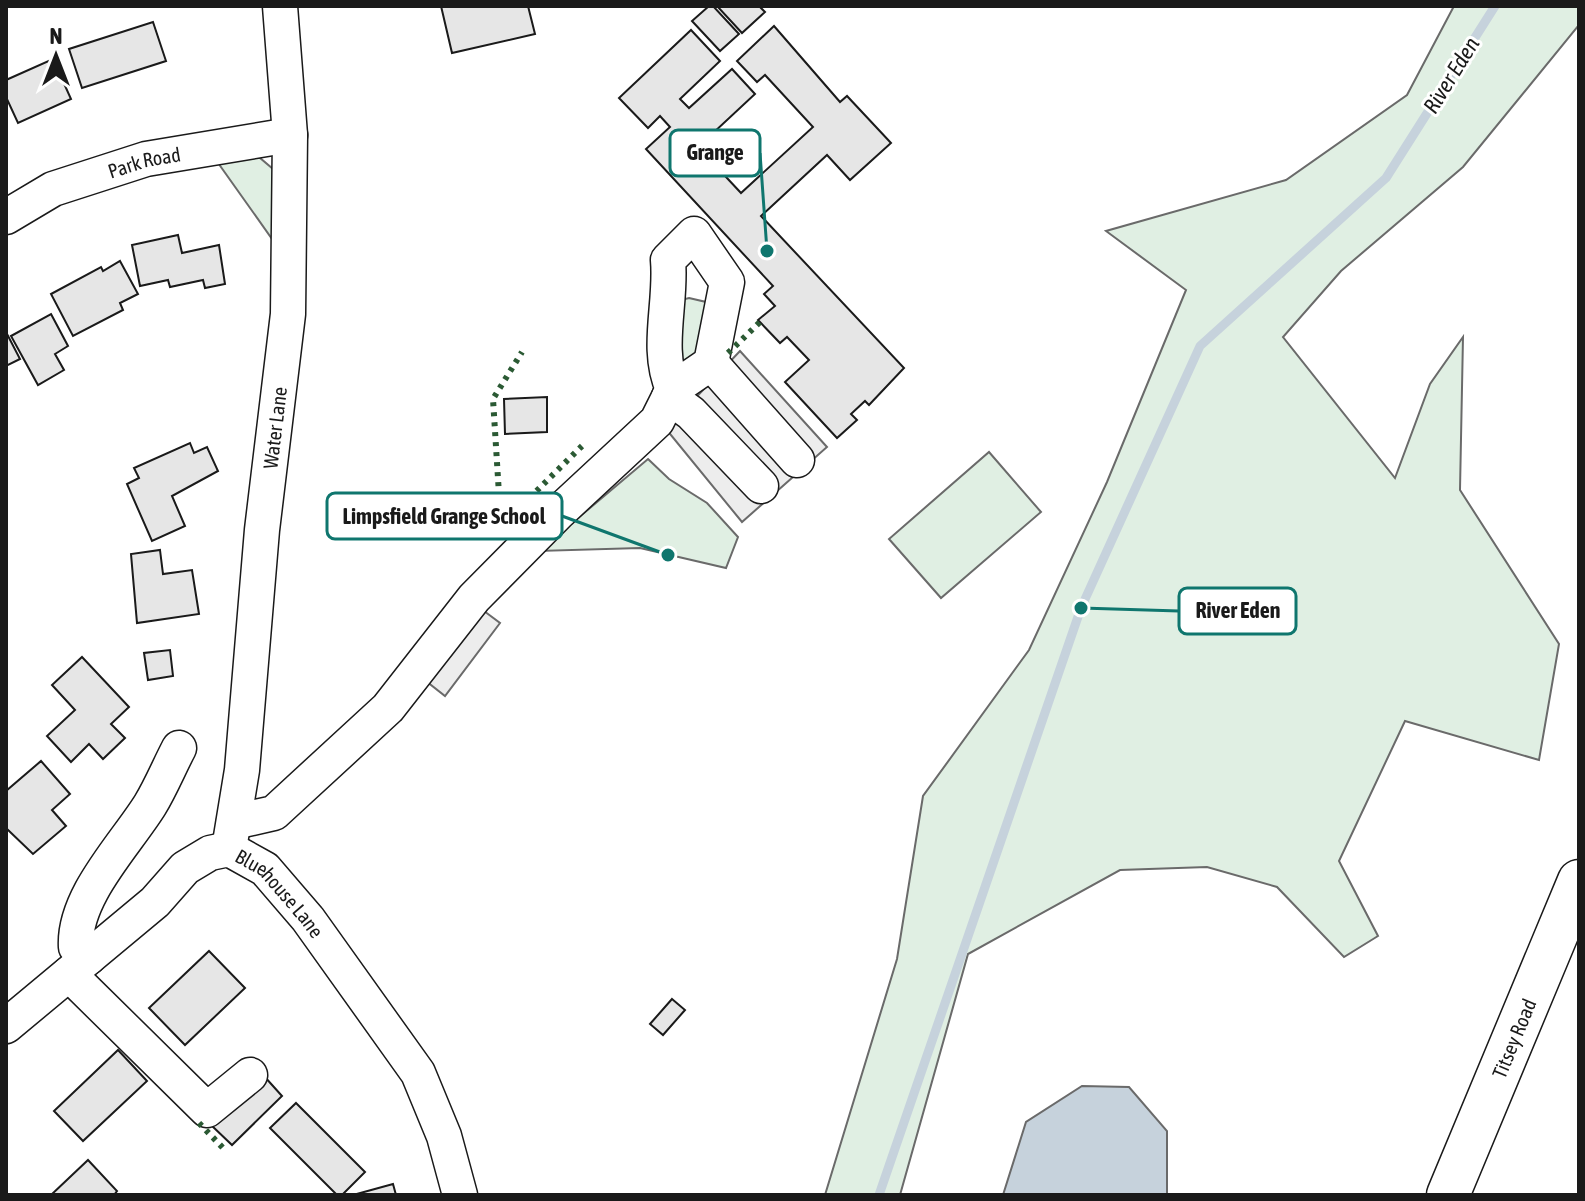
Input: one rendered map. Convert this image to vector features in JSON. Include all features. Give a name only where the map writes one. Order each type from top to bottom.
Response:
[{"type":"main road","name":"Titsey Road","points":[[1448,1195],[1579,881]]},
{"type":"street","name":"Water Lane","points":[[232,836],[262,530],[288,314],[290,135],[284,8]]},
{"type":"street","name":"Park Road","points":[[6,217],[53,189],[146,159],[290,135]]},
{"type":"street","points":[[232,836],[274,813],[388,708],[474,598],[558,513],[657,421],[671,393],[711,363],[727,297],[727,282],[694,234],[668,260],[671,286],[665,370],[671,393],[761,486]]},
{"type":"street","points":[[671,286],[727,297]]},
{"type":"street","points":[[711,363],[797,460]]},
{"type":"street","points":[[179,748],[151,804],[107,865],[75,926],[79,965],[207,1110],[250,1075]]},
{"type":"street","name":"Bluehouse Lane","points":[[6,1026],[155,902],[185,868],[232,836],[308,919],[418,1073],[444,1136],[460,1195]]},
{"type":"green space","points":[[1454,6],[1579,6],[1579,25],[1463,167],[1341,271],[1283,337],[1395,478],[1430,384],[1463,337],[1460,490],[1559,644],[1539,760],[1405,721],[1339,861],[1378,936],[1344,957],[1277,887],[1207,867],[1120,870],[968,954],[900,1195],[825,1195],[897,959],[923,796],[1029,650],[1107,482],[1186,290],[1106,231],[1286,180],[1407,95]]},
{"type":"green space","points":[[248,155],[260,158],[273,169],[277,246],[216,160]]},
{"type":"green space","points":[[689,298],[706,302],[711,308],[702,346],[686,364],[677,359],[677,301]]},
{"type":"green space","points":[[989,452],[1041,512],[941,598],[889,539]]},
{"type":"green space","points":[[648,459],[669,479],[707,503],[738,537],[726,568],[640,548],[539,551]]},
{"type":"shaded area","points":[[740,351],[827,447],[742,522],[666,429]]},
{"type":"shaded area","points":[[480,608],[500,623],[445,696],[426,681]]},
{"type":"shaded area","points":[[1082,1086],[1129,1087],[1167,1131],[1167,1195],[1003,1195],[1026,1122]]},
{"type":"building","points":[[441,6],[528,6],[535,34],[452,53]]},
{"type":"building","points":[[713,6],[739,34],[720,51],[692,21]]},
{"type":"building","points":[[717,6],[759,6],[765,12],[742,33]]},
{"type":"building","points":[[153,22],[166,61],[82,88],[69,49]]},
{"type":"building","points":[[774,26],[840,102],[847,96],[891,143],[850,180],[827,155],[761,216],[904,368],[869,405],[865,401],[851,414],[857,420],[837,438],[785,382],[809,360],[787,337],[780,343],[758,320],[775,306],[764,294],[773,286],[646,149],[670,127],[660,116],[648,128],[619,98],[691,30],[720,61],[680,99],[689,108],[732,69],[755,94],[698,147],[741,193],[813,127],[765,75],[757,82],[737,61]]},
{"type":"building","points":[[53,59],[71,99],[18,123],[6,97],[6,80]]},
{"type":"building","points":[[178,235],[182,253],[219,245],[225,284],[205,288],[203,280],[170,287],[168,280],[140,286],[132,245]]},
{"type":"building","points":[[120,261],[138,294],[120,303],[123,310],[73,336],[51,294],[101,267],[103,271]]},
{"type":"building","points":[[51,314],[68,346],[55,354],[64,370],[38,385],[11,336]]},
{"type":"building","points":[[6,332],[20,359],[6,366]]},
{"type":"building","points":[[547,397],[547,432],[505,434],[504,399]]},
{"type":"building","points":[[190,443],[194,453],[207,447],[218,471],[172,496],[185,526],[152,541],[127,484],[139,478],[134,468]]},
{"type":"building","points":[[160,550],[163,574],[192,570],[199,614],[137,623],[131,554]]},
{"type":"building","points":[[170,650],[173,676],[148,680],[144,653]]},
{"type":"building","points":[[82,657],[129,707],[111,724],[125,738],[103,759],[89,744],[71,762],[47,736],[75,710],[52,685]]},
{"type":"building","points":[[41,761],[70,794],[52,810],[66,826],[33,854],[6,828],[6,791]]},
{"type":"building","points":[[209,951],[245,988],[185,1045],[149,1008]]},
{"type":"building","points":[[672,999],[685,1010],[663,1035],[650,1024]]},
{"type":"building","points":[[118,1050],[147,1081],[83,1141],[54,1111]]},
{"type":"building","points":[[264,1076],[282,1096],[232,1145],[210,1124]]},
{"type":"building","points":[[296,1103],[365,1172],[342,1195],[337,1195],[270,1128]]},
{"type":"building","points":[[88,1160],[117,1191],[114,1195],[51,1195]]},
{"type":"building","points":[[393,1184],[396,1195],[353,1195]]},
{"type":"waterway","name":"River Eden","points":[[879,1195],[1081,608],[1200,346],[1386,178],[1495,6]]},
{"type":"hedge","points":[[728,353],[760,322]]},
{"type":"hedge","points":[[501,526],[493,399],[522,352]]},
{"type":"hedge","points":[[501,526],[582,446]]},
{"type":"hedge","points":[[199,1123],[224,1149]]},
{"type":"place","name":"Grange","points":[[767,251]]},
{"type":"place","name":"Limpsfield Grange School","points":[[668,555]]},
{"type":"place","name":"River Eden","points":[[1081,608]]}]
